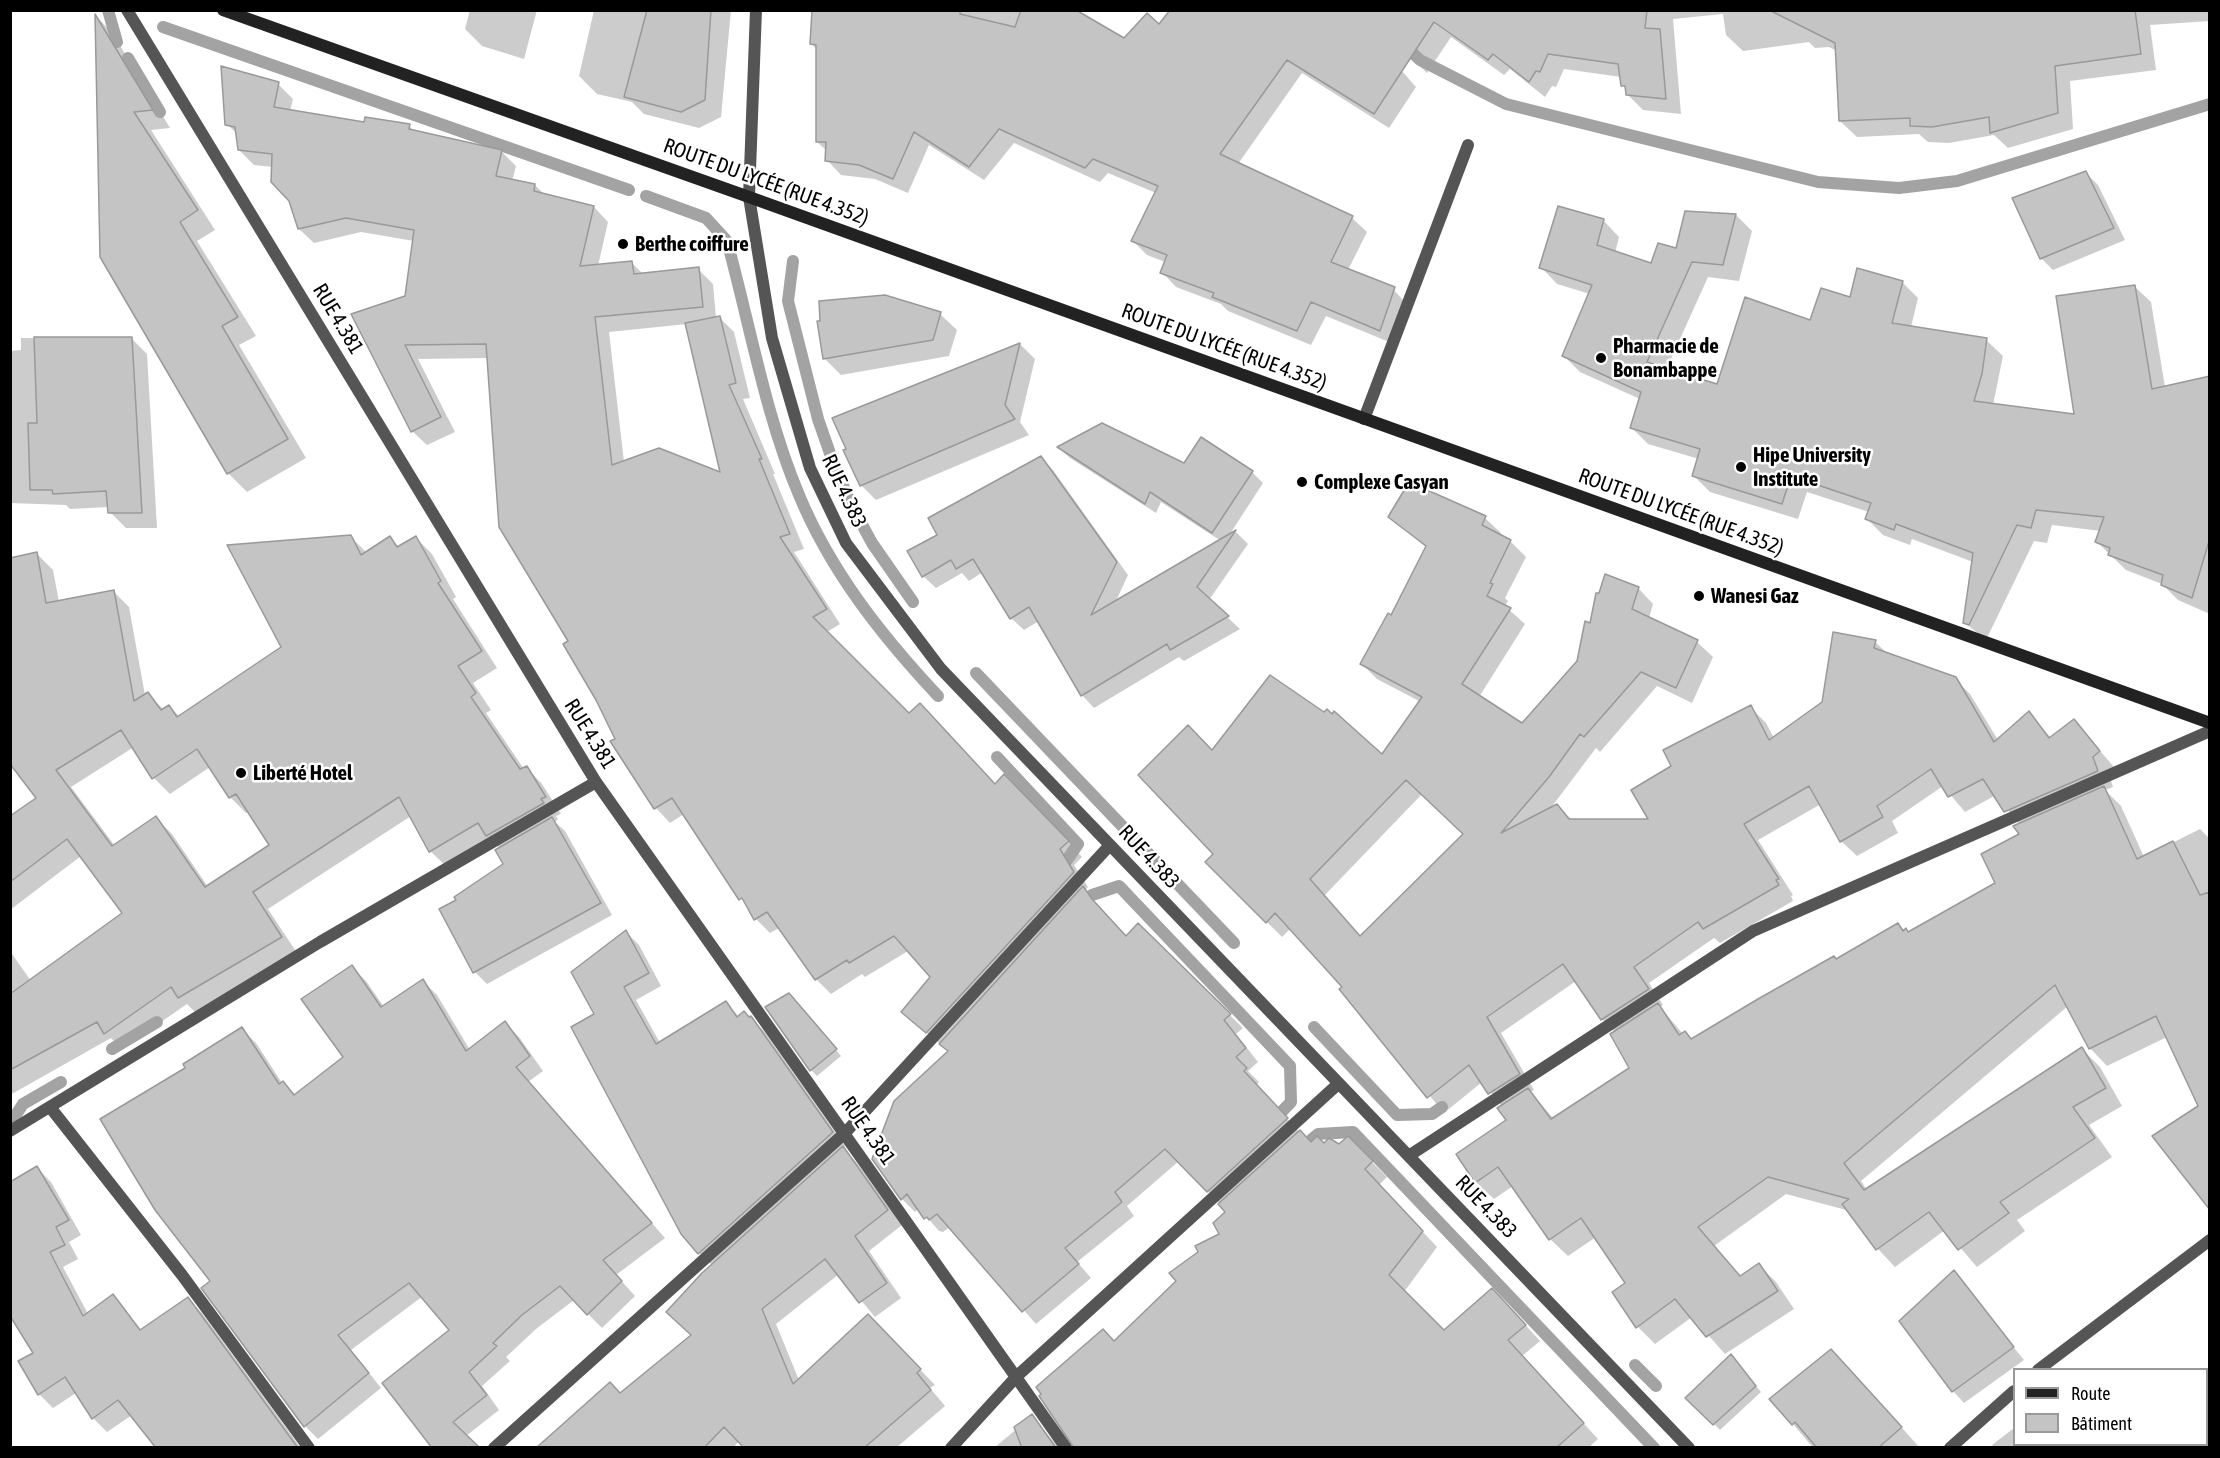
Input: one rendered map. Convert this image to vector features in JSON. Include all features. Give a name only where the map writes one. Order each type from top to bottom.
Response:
[{"type":"main road","name":"ROUTE DU LYCÉE (RUE 4.352)","points":[[224,10],[749,196],[2210,723]]},
{"type":"street","name":"RUE 4.381","points":[[127,10],[596,782],[1066,1448]]},
{"type":"street","name":"RUE 4.383","points":[[756,10],[749,196],[772,338],[810,468],[846,543],[941,669],[1337,1085],[1410,1155],[1689,1448]]},
{"type":"street","points":[[1364,419],[1468,145]]},
{"type":"street","points":[[1410,1155],[1753,932],[2210,731]]},
{"type":"street","points":[[10,1131],[320,942],[596,782]]},
{"type":"street","points":[[494,1448],[845,1133],[1110,845]]},
{"type":"street","points":[[951,1448],[1017,1376],[1337,1085]]},
{"type":"street","points":[[50,1107],[182,1275],[309,1448]]},
{"type":"street","points":[[2041,1368],[2210,1240]]},
{"type":"street","points":[[1950,1448],[2013,1392]]},
{"type":"building","points":[[647,10],[711,10],[705,100],[681,112],[624,97]]},
{"type":"building","points":[[812,10],[960,10],[960,14],[1015,27],[1021,10],[1076,10],[1124,38],[1147,13],[1159,24],[1170,10],[1647,10],[1645,28],[1660,29],[1666,99],[1626,95],[1625,86],[1621,86],[1618,64],[1548,54],[1540,72],[1536,71],[1529,82],[1493,54],[1488,60],[1434,22],[1374,114],[1287,60],[1220,154],[1353,216],[1331,262],[1395,287],[1380,331],[1311,302],[1297,331],[1212,297],[1214,293],[1160,273],[1167,255],[1131,241],[1158,186],[1093,159],[1085,168],[999,129],[969,167],[914,132],[893,179],[859,165],[825,161],[826,142],[816,142],[816,45],[810,44]]},
{"type":"building","points":[[1769,10],[2135,10],[2141,54],[2055,66],[2058,113],[1990,133],[1989,117],[1932,127],[1910,126],[1910,118],[1839,121],[1835,43]]},
{"type":"building","points":[[95,14],[153,110],[134,112],[198,210],[180,222],[238,317],[222,326],[288,439],[227,474],[100,257]]},
{"type":"building","points":[[221,66],[279,82],[274,107],[364,122],[365,117],[410,124],[409,129],[502,150],[496,176],[535,184],[534,191],[594,206],[580,266],[632,261],[634,274],[699,267],[703,307],[595,317],[612,465],[659,448],[720,472],[685,323],[720,316],[736,383],[729,385],[762,459],[759,459],[790,534],[780,537],[827,609],[813,617],[909,713],[920,703],[995,784],[1004,774],[1069,841],[1060,849],[1074,872],[926,1033],[901,1012],[930,977],[894,936],[849,963],[847,960],[815,980],[767,912],[754,920],[742,898],[739,900],[672,798],[654,809],[610,741],[615,739],[596,700],[563,644],[568,641],[499,527],[486,344],[405,345],[441,417],[411,432],[351,314],[405,296],[414,230],[346,218],[298,229],[289,201],[271,182],[272,154],[238,150],[235,127],[225,125]]},
{"type":"building","points":[[2086,171],[2114,228],[2040,259],[2012,198]]},
{"type":"building","points":[[1558,206],[1604,219],[1597,245],[1651,263],[1658,243],[1676,248],[1685,211],[1736,214],[1723,265],[1692,262],[1647,362],[1717,384],[1745,297],[1810,320],[1821,288],[1850,297],[1857,268],[1903,281],[1892,323],[1987,338],[1982,374],[1974,401],[2074,414],[2056,296],[2135,285],[2152,389],[2210,376],[2210,538],[2192,598],[2161,585],[2163,575],[2108,555],[2110,548],[2095,542],[2104,517],[2036,510],[2031,528],[2017,525],[1969,625],[1963,623],[1973,553],[1896,524],[1894,530],[1865,519],[1871,503],[1791,476],[1782,504],[1692,476],[1700,449],[1630,428],[1641,392],[1562,356],[1592,285],[1539,268]]},
{"type":"building","points":[[885,295],[941,312],[933,340],[823,359],[817,321],[820,321],[819,301]]},
{"type":"building","points":[[34,337],[132,337],[142,513],[108,513],[106,491],[53,494],[52,490],[30,490],[28,423],[37,423]]},
{"type":"building","points":[[1020,343],[1005,405],[1015,419],[860,486],[843,450],[846,449],[832,418]]},
{"type":"building","points":[[1102,423],[1184,463],[1201,437],[1253,471],[1212,533],[1150,492],[1145,504],[1057,447]]},
{"type":"building","points":[[1041,456],[1117,562],[1091,615],[1236,530],[1197,587],[1229,616],[1170,650],[1167,644],[1081,696],[1029,607],[1010,619],[973,559],[956,569],[951,560],[922,577],[907,551],[937,535],[928,518]]},
{"type":"building","points":[[1409,482],[1486,516],[1482,525],[1511,540],[1490,583],[1493,584],[1487,596],[1511,608],[1462,684],[1522,723],[1577,661],[1585,621],[1590,623],[1596,593],[1599,593],[1605,574],[1639,587],[1632,609],[1698,640],[1676,688],[1641,672],[1584,737],[1580,734],[1549,777],[1501,833],[1557,804],[1569,819],[1648,819],[1631,790],[1671,766],[1663,750],[1751,705],[1769,740],[1822,702],[1833,632],[1876,640],[1874,648],[1956,677],[1994,742],[2029,711],[2049,738],[2074,719],[2100,751],[2093,757],[2098,771],[2004,812],[1983,779],[1948,797],[1931,769],[1877,806],[1883,817],[1840,842],[1809,786],[1744,824],[1779,879],[1776,880],[1779,885],[1703,929],[1698,922],[1634,967],[1649,989],[1601,1020],[1563,964],[1487,1017],[1520,1074],[1488,1094],[1469,1065],[1427,1098],[1339,989],[1342,987],[1275,913],[1266,923],[1205,862],[1213,854],[1138,775],[1188,725],[1212,750],[1270,675],[1324,712],[1327,709],[1332,714],[1334,711],[1382,754],[1422,697],[1360,664],[1388,613],[1391,615],[1426,546],[1388,517]],"holes":[[[1406,780],[1463,834],[1360,936],[1310,879]]]},
{"type":"building","points":[[351,535],[361,555],[390,536],[397,547],[416,536],[441,581],[438,583],[482,651],[458,666],[476,693],[471,697],[520,769],[527,766],[546,797],[541,799],[544,803],[486,836],[478,823],[429,852],[399,797],[253,892],[282,937],[178,998],[171,987],[104,1034],[97,1022],[10,1070],[10,994],[122,913],[67,839],[10,882],[10,816],[36,798],[10,764],[10,558],[37,552],[46,603],[114,590],[134,701],[148,692],[161,710],[169,705],[177,717],[281,647],[227,545]],"holes":[[[121,730],[152,779],[197,749],[229,798],[236,794],[269,845],[205,887],[156,816],[112,846],[56,770]]]},
{"type":"building","points":[[2104,786],[2137,859],[2173,841],[2200,895],[2210,892],[2210,1210],[2152,1136],[2198,1106],[2156,1016],[2089,1049],[2055,985],[1844,1163],[1864,1190],[2082,1047],[2106,1088],[2073,1107],[2095,1138],[2000,1202],[2009,1213],[1958,1250],[1929,1212],[1876,1250],[1842,1204],[1849,1199],[1768,1177],[1698,1227],[1740,1276],[1759,1263],[1778,1291],[1706,1337],[1675,1299],[1636,1328],[1612,1292],[1625,1283],[1581,1218],[1549,1240],[1498,1167],[1475,1183],[1456,1154],[1506,1120],[1497,1108],[1528,1088],[1551,1119],[1629,1068],[1610,1034],[1658,1003],[1679,1035],[1685,1031],[1691,1039],[1834,956],[1836,959],[1898,923],[1903,931],[1906,928],[1908,932],[1995,883],[1981,854],[2019,834],[2013,826]]},
{"type":"building","points":[[552,817],[601,903],[473,973],[439,909],[456,900],[454,897],[503,864],[495,850]]},
{"type":"building","points":[[1083,886],[1126,936],[1138,923],[1231,1014],[1224,1020],[1246,1048],[1236,1057],[1247,1068],[1244,1071],[1288,1118],[1207,1192],[1165,1149],[1115,1192],[1122,1202],[1065,1248],[1079,1264],[1022,1312],[937,1214],[929,1220],[927,1217],[924,1219],[907,1194],[901,1200],[872,1159],[894,1101],[948,1051],[939,1044]]},
{"type":"building","points":[[626,930],[649,973],[624,987],[656,1044],[726,1001],[737,1017],[744,1011],[749,1017],[751,1016],[833,1132],[698,1254],[681,1234],[571,1027],[594,1014],[571,972]]},
{"type":"building","points":[[352,965],[381,1007],[423,979],[466,1051],[505,1021],[530,1056],[516,1067],[652,1223],[603,1260],[622,1281],[587,1315],[560,1286],[522,1315],[493,1343],[497,1346],[469,1372],[487,1395],[453,1422],[480,1448],[432,1448],[382,1383],[449,1330],[409,1283],[338,1335],[369,1373],[304,1427],[201,1288],[210,1281],[155,1210],[100,1119],[185,1068],[183,1064],[242,1027],[279,1084],[283,1081],[294,1095],[343,1057],[301,999]]},
{"type":"building","points":[[789,993],[837,1049],[810,1071],[765,1007]]},
{"type":"building","points":[[1300,1130],[1311,1142],[1317,1136],[1324,1143],[1329,1138],[1339,1144],[1348,1136],[1373,1161],[1365,1169],[1423,1231],[1389,1275],[1444,1330],[1492,1288],[1526,1325],[1508,1340],[1584,1423],[1556,1448],[1074,1448],[1039,1396],[1041,1394],[1036,1387],[1103,1329],[1114,1341],[1176,1281],[1169,1273],[1198,1252],[1195,1246],[1219,1234],[1213,1223],[1225,1212],[1218,1204]]},
{"type":"building","points":[[843,1146],[888,1210],[855,1236],[887,1283],[859,1303],[825,1259],[762,1309],[793,1384],[868,1314],[921,1369],[917,1373],[931,1390],[864,1448],[744,1448],[724,1427],[704,1448],[536,1448],[610,1382],[620,1393],[691,1335],[666,1312],[702,1273]]},
{"type":"building","points":[[37,1166],[69,1220],[56,1227],[65,1245],[50,1252],[83,1316],[113,1294],[140,1330],[188,1297],[298,1448],[156,1448],[118,1400],[92,1419],[65,1377],[38,1395],[18,1361],[33,1353],[10,1316],[10,1182]]},
{"type":"building","points":[[1954,1270],[2014,1347],[1952,1392],[1899,1321]]},
{"type":"building","points":[[1831,1349],[1902,1427],[1878,1448],[1817,1448],[1795,1422],[1792,1425],[1769,1399]]},
{"type":"building","points":[[1731,1354],[1756,1386],[1713,1425],[1685,1398]]},
{"type":"building","points":[[1032,1414],[1056,1448],[1022,1448],[1014,1427]]},
{"type":"waterway","points":[[108,10],[117,42]]},
{"type":"waterway","points":[[163,27],[629,190]]},
{"type":"waterway","points":[[1403,44],[1420,60],[1506,104],[1818,182],[1899,188],[1957,181],[2210,104]]},
{"type":"waterway","points":[[128,58],[160,112]]},
{"type":"waterway","points":[[646,196],[706,218],[727,241],[777,433],[799,495],[842,577],[897,650],[938,696]]},
{"type":"waterway","points":[[793,261],[788,301],[818,419],[833,462],[851,504],[872,543],[913,602]]},
{"type":"waterway","points":[[976,673],[1234,943]]},
{"type":"waterway","points":[[997,757],[1078,844],[1058,873]]},
{"type":"waterway","points":[[1078,907],[1092,895],[1119,886],[1290,1066],[1291,1102],[1271,1123]]},
{"type":"waterway","points":[[112,1049],[157,1022]]},
{"type":"waterway","points":[[1314,1027],[1397,1115],[1432,1114],[1442,1107]]},
{"type":"waterway","points":[[10,1124],[23,1104],[61,1082]]},
{"type":"waterway","points":[[1299,1150],[1318,1134],[1353,1132],[1654,1448]]},
{"type":"waterway","points":[[1635,1365],[1656,1386]]},
{"type":"place","name":"Berthe coiffure","points":[[623,244]]},
{"type":"place","name":"Pharmacie de Bonambappe","points":[[1601,358]]},
{"type":"place","name":"Hipe University Institute","points":[[1741,467]]},
{"type":"place","name":"Complexe Casyan","points":[[1302,482]]},
{"type":"place","name":"Wanesi Gaz","points":[[1699,596]]},
{"type":"place","name":"Liberté Hotel","points":[[241,773]]}]
